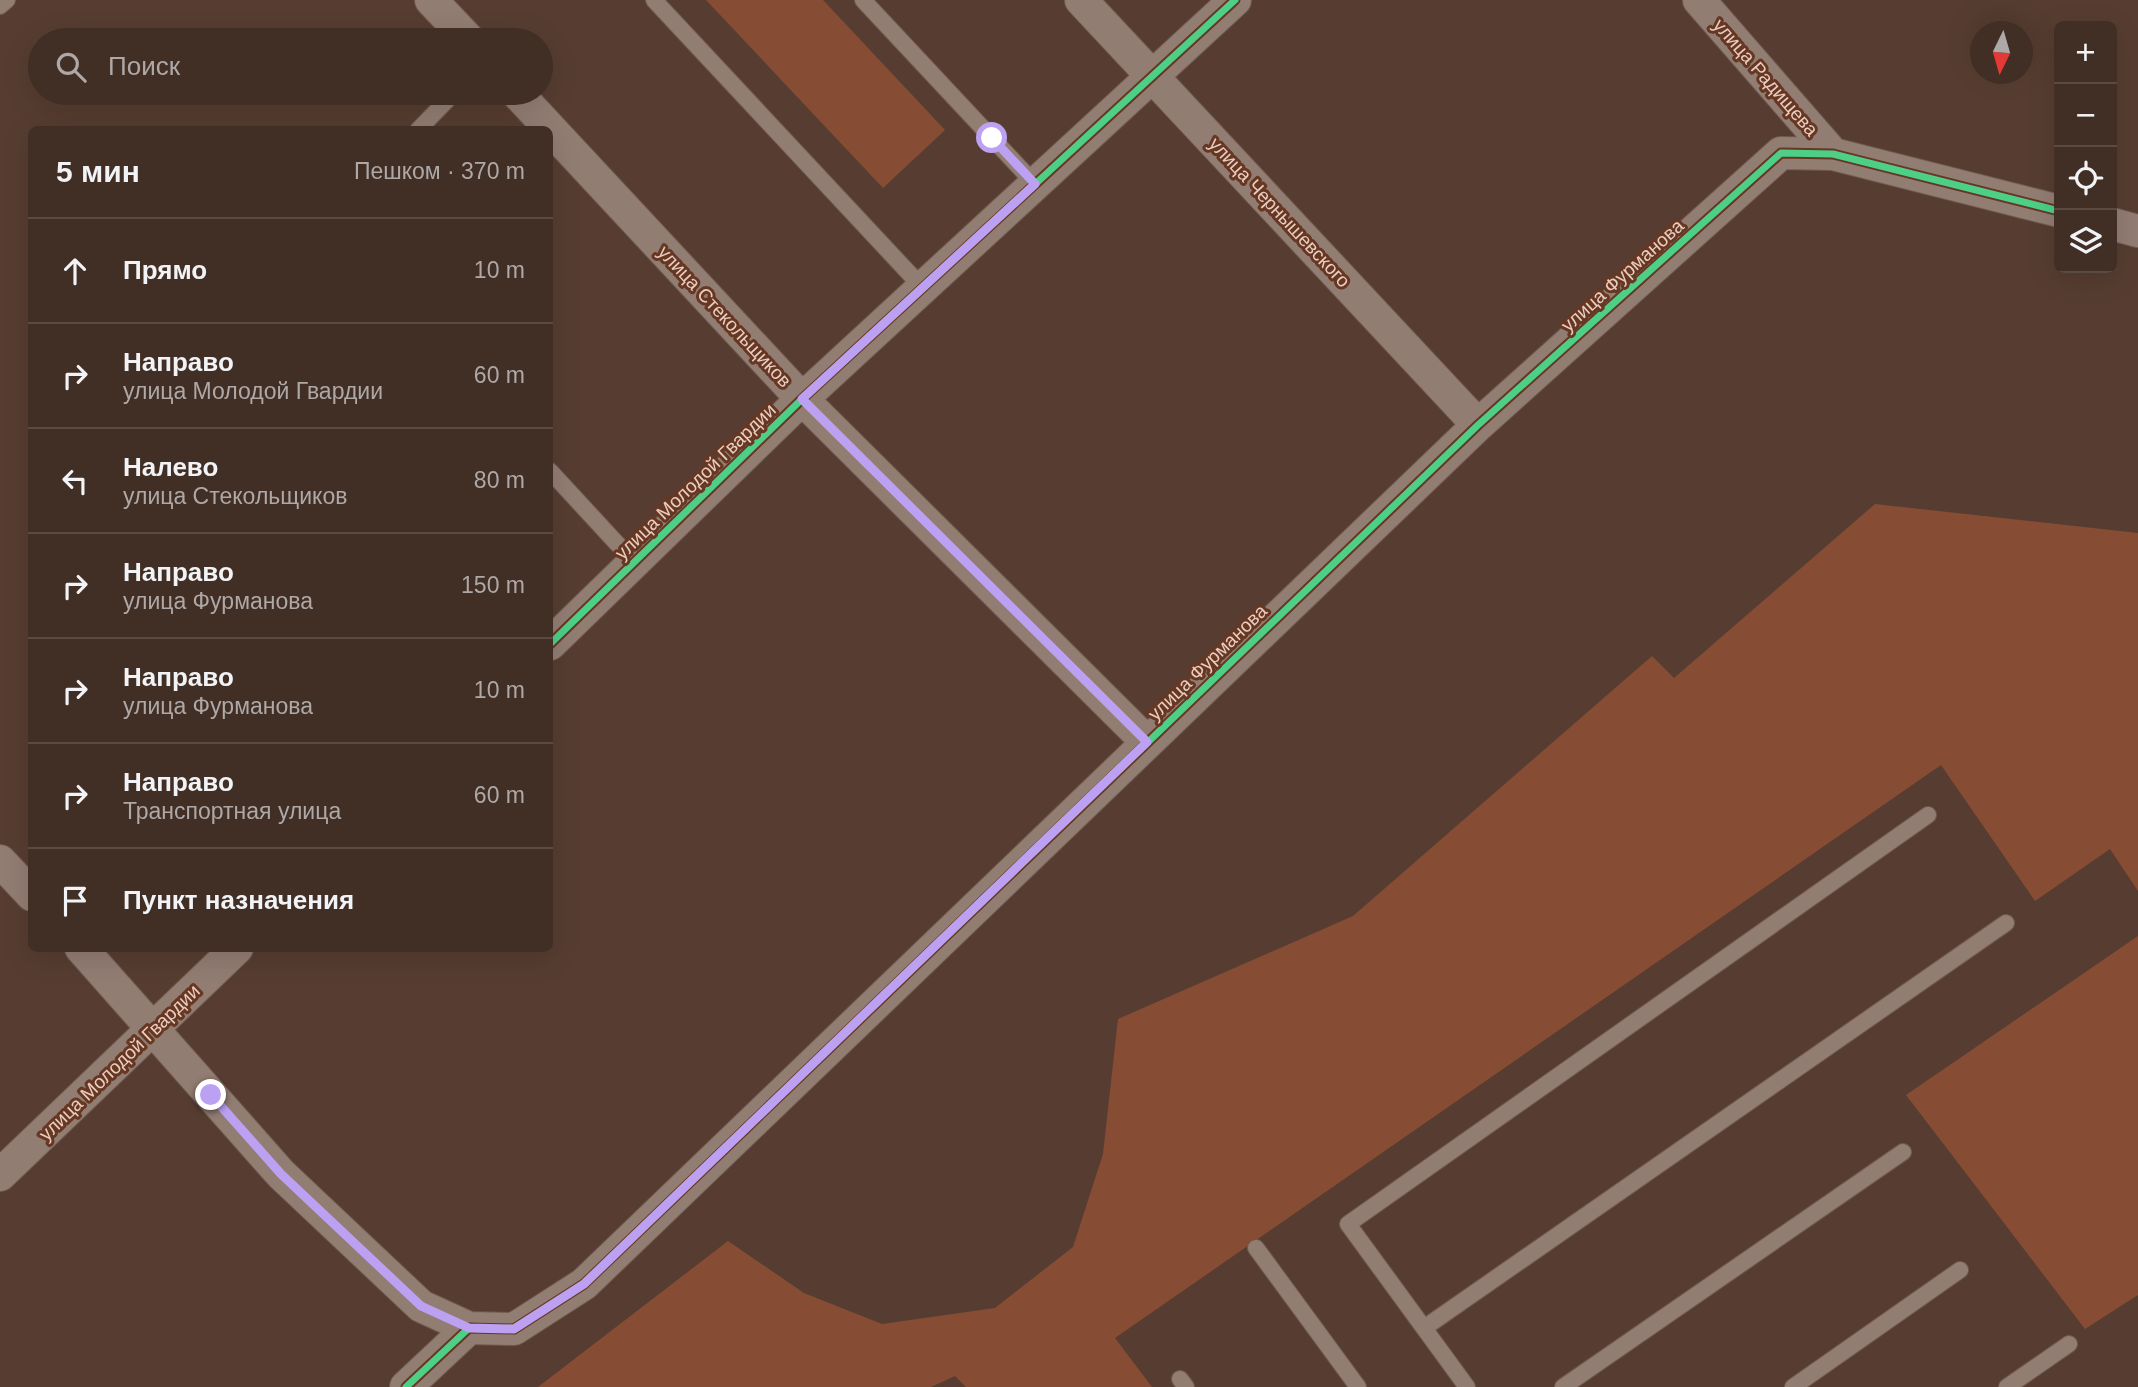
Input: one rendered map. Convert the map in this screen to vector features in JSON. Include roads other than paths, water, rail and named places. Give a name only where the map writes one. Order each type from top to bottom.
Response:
[{"type":"street","points":[[431,0],[458,28]]},
{"type":"street","name":"улица Чернышевского","points":[[1081,0],[1478,425]]},
{"type":"street","name":"улица Молодой Гвардии","points":[[553,641],[802,399],[1235,0]]},
{"type":"street","name":"улица Радищева","points":[[1699,0],[1833,154]]},
{"type":"street","name":"улица Стекольщиков","points":[[528,105],[548,126]]},
{"type":"street","name":"улица Стекольщиков","points":[[553,132],[802,399],[1147,742]]},
{"type":"street","name":"улица Фурманова","points":[[469,1328],[514,1329],[584,1284],[1478,425],[1781,153],[1833,154],[2055,210]]},
{"type":"street","points":[[2117,225],[2138,231]]},
{"type":"street","points":[[0,861],[28,891]]},
{"type":"street","points":[[85,952],[155,1028],[281,1174],[421,1306],[469,1328],[406,1387]]},
{"type":"street","name":"улица Молодой Гвардии","points":[[0,1175],[233,952]]},
{"type":"lane","points":[[0,6],[7,0]]},
{"type":"lane","points":[[654,0],[922,287]]},
{"type":"lane","points":[[863,0],[1035,184]]},
{"type":"lane","points":[[422,126],[442,105]]},
{"type":"lane","points":[[553,474],[634,562]]},
{"type":"lane","points":[[1467,1387],[1348,1224],[1928,814]]},
{"type":"lane","points":[[1424,1328],[2006,923]]},
{"type":"lane","points":[[1563,1387],[1903,1152]]},
{"type":"lane","points":[[1256,1248],[1358,1387]]},
{"type":"lane","points":[[1793,1387],[1961,1270]]},
{"type":"lane","points":[[2007,1387],[2069,1343]]}]
